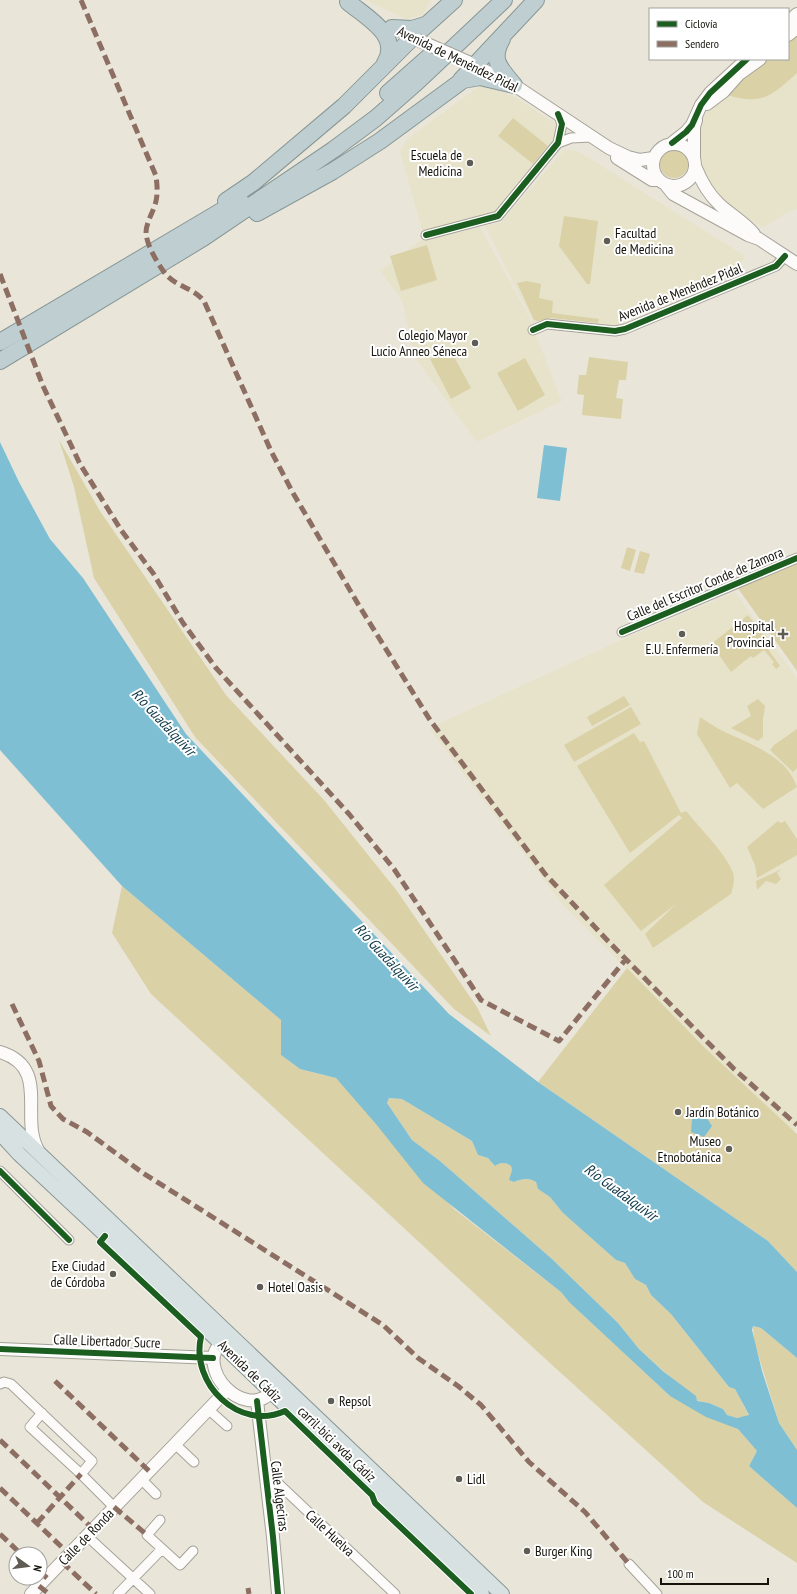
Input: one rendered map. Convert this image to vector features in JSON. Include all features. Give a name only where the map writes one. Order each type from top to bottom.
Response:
[{"type":"highway","points":[[0,360],[167,251],[204,221],[217,208],[254,182],[344,106],[384,64],[415,39],[429,23],[454,0]]},
{"type":"highway","points":[[204,221],[275,178],[373,106],[489,0]]},
{"type":"highway","points":[[203,238],[285,184],[376,118],[417,82],[504,0]]},
{"type":"highway","points":[[458,83],[472,64],[504,36],[536,0]]},
{"type":"highway","points":[[347,1],[388,37],[391,49],[384,64]]},
{"type":"highway","points":[[392,28],[412,29],[429,23]]},
{"type":"highway","points":[[504,36],[497,50],[496,58],[500,68],[514,85]]},
{"type":"highway","points":[[0,342],[167,251],[223,230],[288,196],[333,170],[416,115],[458,83],[471,78],[480,77],[514,85]]},
{"type":"main road","name":"Avenida de Menéndez Pidal","points":[[347,1],[392,28],[472,64],[514,85],[609,148],[628,157],[640,160],[653,158]]},
{"type":"main road","points":[[789,21],[797,14]]},
{"type":"main road","points":[[789,34],[797,28]]},
{"type":"main road","points":[[746,60],[710,93],[686,132],[672,143],[660,148],[653,158],[653,170],[662,182],[672,186],[685,183],[694,172],[694,127],[698,113],[723,92],[740,74],[759,60]]},
{"type":"main road","points":[[672,143],[686,147],[695,162]]},
{"type":"main road","name":"Avenida de Menéndez Pidal","points":[[609,148],[615,156],[652,180],[662,182],[673,194],[748,236],[759,239]]},
{"type":"main road","name":"Avenida de Menéndez Pidal","points":[[695,162],[701,181],[720,205],[748,227],[759,239],[797,264]]},
{"type":"main road","name":"Avenida de Cádiz","points":[[0,1052],[18,1061],[29,1076],[32,1090],[31,1132],[35,1145],[42,1156]]},
{"type":"main road","name":"Avenida de Cádiz","points":[[0,1116],[268,1372],[276,1388],[482,1594]]},
{"type":"main road","name":"Avenida de Cádiz","points":[[0,1133],[57,1190],[221,1343],[276,1388],[502,1594]]},
{"type":"main road","points":[[268,1372],[254,1365],[230,1343],[221,1343],[215,1351],[213,1358],[217,1373],[227,1390],[247,1400],[257,1401],[263,1400],[276,1388]]},
{"type":"main road","name":"Calle Libertador Sucre","points":[[0,1349],[213,1358]]},
{"type":"main road","name":"Calle de Ronda","points":[[31,1594],[227,1390]]},
{"type":"main road","name":"Calle Algeciras","points":[[257,1401],[278,1594]]},
{"type":"street","points":[[426,234],[498,216],[558,143],[562,124],[558,114]]},
{"type":"street","points":[[558,143],[571,138],[591,137]]},
{"type":"street","name":"Avenida de Menéndez Pidal","points":[[533,330],[547,324],[615,331],[624,329],[776,266],[785,256]]},
{"type":"street","name":"Calle del Escritor Conde de Zamora","points":[[622,632],[797,558]]},
{"type":"street","points":[[0,1171],[69,1240]]},
{"type":"street","points":[[0,1384],[4,1382],[11,1384],[92,1461],[81,1474]]},
{"type":"street","points":[[208,1409],[226,1426]]},
{"type":"street","points":[[42,1412],[30,1427],[114,1507]]},
{"type":"street","points":[[175,1444],[194,1462]]},
{"type":"street","name":"Calle Huelva","points":[[265,1472],[395,1594]]},
{"type":"street","points":[[141,1479],[156,1494]]},
{"type":"street","points":[[160,1520],[146,1535],[180,1565],[193,1551]]},
{"type":"street","points":[[87,1536],[150,1594]]},
{"type":"street","points":[[118,1594],[162,1549]]},
{"type":"street","points":[[629,1564],[657,1594]]},
{"type":"shaded area","points":[[365,0],[431,0],[423,15],[406,19]]},
{"type":"shaded area","points":[[797,35],[797,73],[779,89],[771,94],[756,99],[747,99],[723,94],[766,60],[789,60],[789,41]]},
{"type":"shaded area","points":[[797,36],[797,209],[788,212],[763,228],[733,209],[713,188],[702,166],[698,129],[702,119],[711,106],[786,60],[789,60]]},
{"type":"shaded area","name":"Escuela de Medicina","points":[[482,84],[515,97],[556,124],[554,142],[494,214],[423,233],[400,152],[407,139]]},
{"type":"shaded area","points":[[513,118],[548,146],[533,164],[498,136]]},
{"type":"shaded area","name":"Facultad de Medicina","points":[[564,150],[578,151],[745,256],[735,279],[620,326],[547,317],[534,324],[485,226],[501,222]]},
{"type":"shaded area","points":[[674,150],[684,154],[688,164],[684,174],[674,178],[664,174],[660,164],[664,154]]},
{"type":"shaded area","points":[[564,216],[598,221],[590,284],[587,284],[559,246]]},
{"type":"shaded area","name":"Colegio Mayor Lucio Anneo Séneca","points":[[480,227],[528,315],[562,401],[477,442],[415,358],[402,301],[380,271],[422,239]]},
{"type":"shaded area","points":[[427,245],[437,280],[401,291],[390,256]]},
{"type":"shaded area","points":[[527,281],[541,284],[539,298],[553,301],[552,313],[599,319],[598,323],[550,318],[539,321],[534,320],[517,283]]},
{"type":"shaded area","points":[[450,349],[471,388],[451,399],[430,359]]},
{"type":"shaded area","points":[[589,357],[628,362],[626,380],[619,380],[616,398],[623,399],[621,419],[582,415],[584,395],[577,394],[579,375],[586,375]]},
{"type":"shaded area","points":[[525,358],[545,395],[518,411],[497,373]]},
{"type":"shaded area","points":[[59,440],[100,511],[226,695],[324,800],[397,891],[477,1007],[491,1036],[454,1009],[195,737],[94,578],[74,487]]},
{"type":"shaded area","points":[[627,547],[636,550],[630,571],[621,568]]},
{"type":"shaded area","points":[[640,551],[650,554],[644,574],[634,572]]},
{"type":"shaded area","name":"Hospital Provincial","points":[[797,562],[797,671],[737,587]]},
{"type":"shaded area","points":[[735,592],[797,678],[797,1125],[794,1131],[704,1047],[562,904],[429,728],[619,641]]},
{"type":"shaded area","points":[[748,615],[768,642],[765,645],[780,666],[776,669],[772,664],[774,662],[764,650],[753,658],[751,656],[731,672],[711,644]]},
{"type":"shaded area","points":[[624,696],[630,705],[592,726],[587,717]]},
{"type":"shaded area","points":[[758,699],[765,706],[763,737],[758,741],[731,728],[751,716],[747,706]]},
{"type":"shaded area","points":[[631,707],[641,724],[574,762],[564,745]]},
{"type":"shaded area","points":[[700,717],[720,730],[768,753],[786,768],[797,787],[763,809],[737,783],[730,788],[697,734]]},
{"type":"shaded area","points":[[797,729],[797,768],[793,772],[770,750],[774,745]]},
{"type":"shaded area","points":[[634,733],[640,742],[644,741],[681,813],[686,811],[712,841],[730,866],[734,878],[731,894],[653,948],[645,934],[676,904],[641,931],[604,885],[682,818],[679,815],[630,853],[577,766]]},
{"type":"shaded area","points":[[778,821],[781,823],[785,821],[797,839],[797,855],[757,878],[755,865],[747,847]]},
{"type":"shaded area","points":[[782,869],[777,873],[781,879],[776,884],[766,881],[757,890],[756,881]]},
{"type":"shaded area","points":[[122,886],[281,1020],[281,1055],[300,1069],[336,1078],[454,1209],[561,1292],[569,1302],[670,1396],[738,1429],[757,1451],[749,1466],[797,1508],[797,1563],[703,1502],[540,1354],[151,994],[112,933]]},
{"type":"shaded area","name":"Jardín Botánico","points":[[627,968],[704,1047],[797,1134],[797,1272],[768,1241],[538,1082]]},
{"type":"shaded area","points":[[389,1098],[402,1099],[472,1141],[478,1155],[488,1158],[495,1166],[505,1163],[511,1166],[512,1170],[510,1180],[514,1182],[528,1179],[536,1182],[538,1189],[550,1197],[563,1213],[616,1260],[625,1263],[635,1279],[646,1285],[651,1295],[671,1314],[729,1387],[735,1389],[749,1416],[737,1418],[727,1415],[723,1409],[709,1403],[697,1401],[639,1349],[618,1323],[552,1259],[440,1161],[412,1140],[387,1103]]},
{"type":"shaded area","points":[[753,1326],[761,1328],[797,1358],[797,1450],[779,1423],[754,1341]]},
{"type":"water","name":"Río Guadalquivir","points":[[0,442],[19,482],[50,539],[83,578],[186,734],[449,1014],[538,1082],[768,1241],[797,1272],[797,1358],[761,1328],[753,1326],[752,1330],[762,1371],[779,1423],[797,1450],[797,1508],[749,1466],[757,1451],[738,1429],[706,1417],[670,1396],[569,1302],[561,1292],[423,1183],[376,1124],[336,1078],[300,1069],[281,1055],[281,1020],[122,886],[0,750]],"holes":[[[389,1098],[402,1099],[472,1141],[478,1155],[488,1158],[495,1166],[503,1163],[511,1166],[512,1170],[509,1180],[514,1182],[522,1179],[528,1179],[536,1182],[538,1189],[550,1197],[563,1213],[616,1260],[625,1263],[635,1279],[646,1285],[651,1295],[671,1314],[729,1387],[735,1389],[749,1415],[737,1418],[727,1415],[723,1409],[709,1403],[697,1401],[696,1396],[664,1372],[639,1349],[618,1323],[552,1259],[440,1161],[412,1140],[387,1103]]]},
{"type":"water","points":[[544,445],[567,448],[560,501],[537,498]]},
{"type":"water","points":[[705,1115],[712,1126],[704,1137],[691,1132],[692,1119]]},
{"type":"marked path","points":[[81,0],[156,176],[157,198],[147,225],[146,233],[148,243],[153,254],[168,277],[200,296],[204,301],[271,451],[293,493],[361,609],[430,720],[545,874],[608,941],[734,1069],[797,1125]]},
{"type":"marked path","points":[[0,274],[43,386],[80,464],[121,530],[153,573],[183,623],[216,668],[349,814],[394,869],[481,1000],[559,1041],[626,959]]},
{"type":"marked path","points":[[12,1004],[39,1061],[51,1106],[63,1119],[87,1132],[143,1173],[383,1325],[418,1358],[458,1386],[481,1405],[529,1462],[585,1512],[629,1564]]},
{"type":"marked path","points":[[55,1381],[149,1471]]},
{"type":"marked path","points":[[0,1440],[93,1529]]},
{"type":"marked path","points":[[37,1523],[81,1474]]},
{"type":"marked path","points":[[0,1488],[69,1554]]},
{"type":"marked path","points":[[114,1507],[147,1535]]},
{"type":"marked path","points":[[0,1534],[13,1546]]},
{"type":"marked path","points":[[62,1562],[96,1594]]},
{"type":"marked path","points":[[39,1586],[49,1594]]},
{"type":"marked path","points":[[248,1588],[249,1594]]},
{"type":"cycle path","points":[[672,143],[692,125],[701,105],[710,93],[746,60]]},
{"type":"cycle path","points":[[426,235],[498,216],[558,143],[562,124],[558,114]]},
{"type":"cycle path","points":[[533,330],[547,324],[615,331],[625,329],[776,266],[785,256]]},
{"type":"cycle path","points":[[622,632],[797,558]]},
{"type":"cycle path","points":[[0,1171],[69,1240]]},
{"type":"cycle path","name":"carril-bici avda. Cádiz","points":[[105,1236],[100,1242],[201,1337],[200,1354],[203,1371],[211,1386],[222,1399],[235,1409],[251,1415],[268,1416],[285,1411],[372,1495],[375,1503],[471,1594]]},
{"type":"cycle path","points":[[0,1349],[213,1358]]},
{"type":"cycle path","points":[[257,1401],[278,1594]]},
{"type":"place","name":"Escuela de Medicina","points":[[470,163]]},
{"type":"place","name":"Facultad de Medicina","points":[[607,241]]},
{"type":"place","name":"Colegio Mayor Lucio Anneo Séneca","points":[[475,343]]},
{"type":"place","name":"E.U. Enfermería","points":[[682,634]]},
{"type":"place","name":"Hospital Provincial","points":[[783,634]]},
{"type":"place","name":"Jardín Botánico","points":[[678,1112]]},
{"type":"place","name":"Museo Etnobotánica","points":[[729,1149]]},
{"type":"place","name":"Exe Ciudad de Córdoba","points":[[113,1274]]},
{"type":"place","name":"Hotel Oasis","points":[[260,1287]]},
{"type":"place","name":"Repsol","points":[[331,1401]]},
{"type":"place","name":"Lidl","points":[[459,1479]]},
{"type":"place","name":"Burger King","points":[[527,1551]]}]
